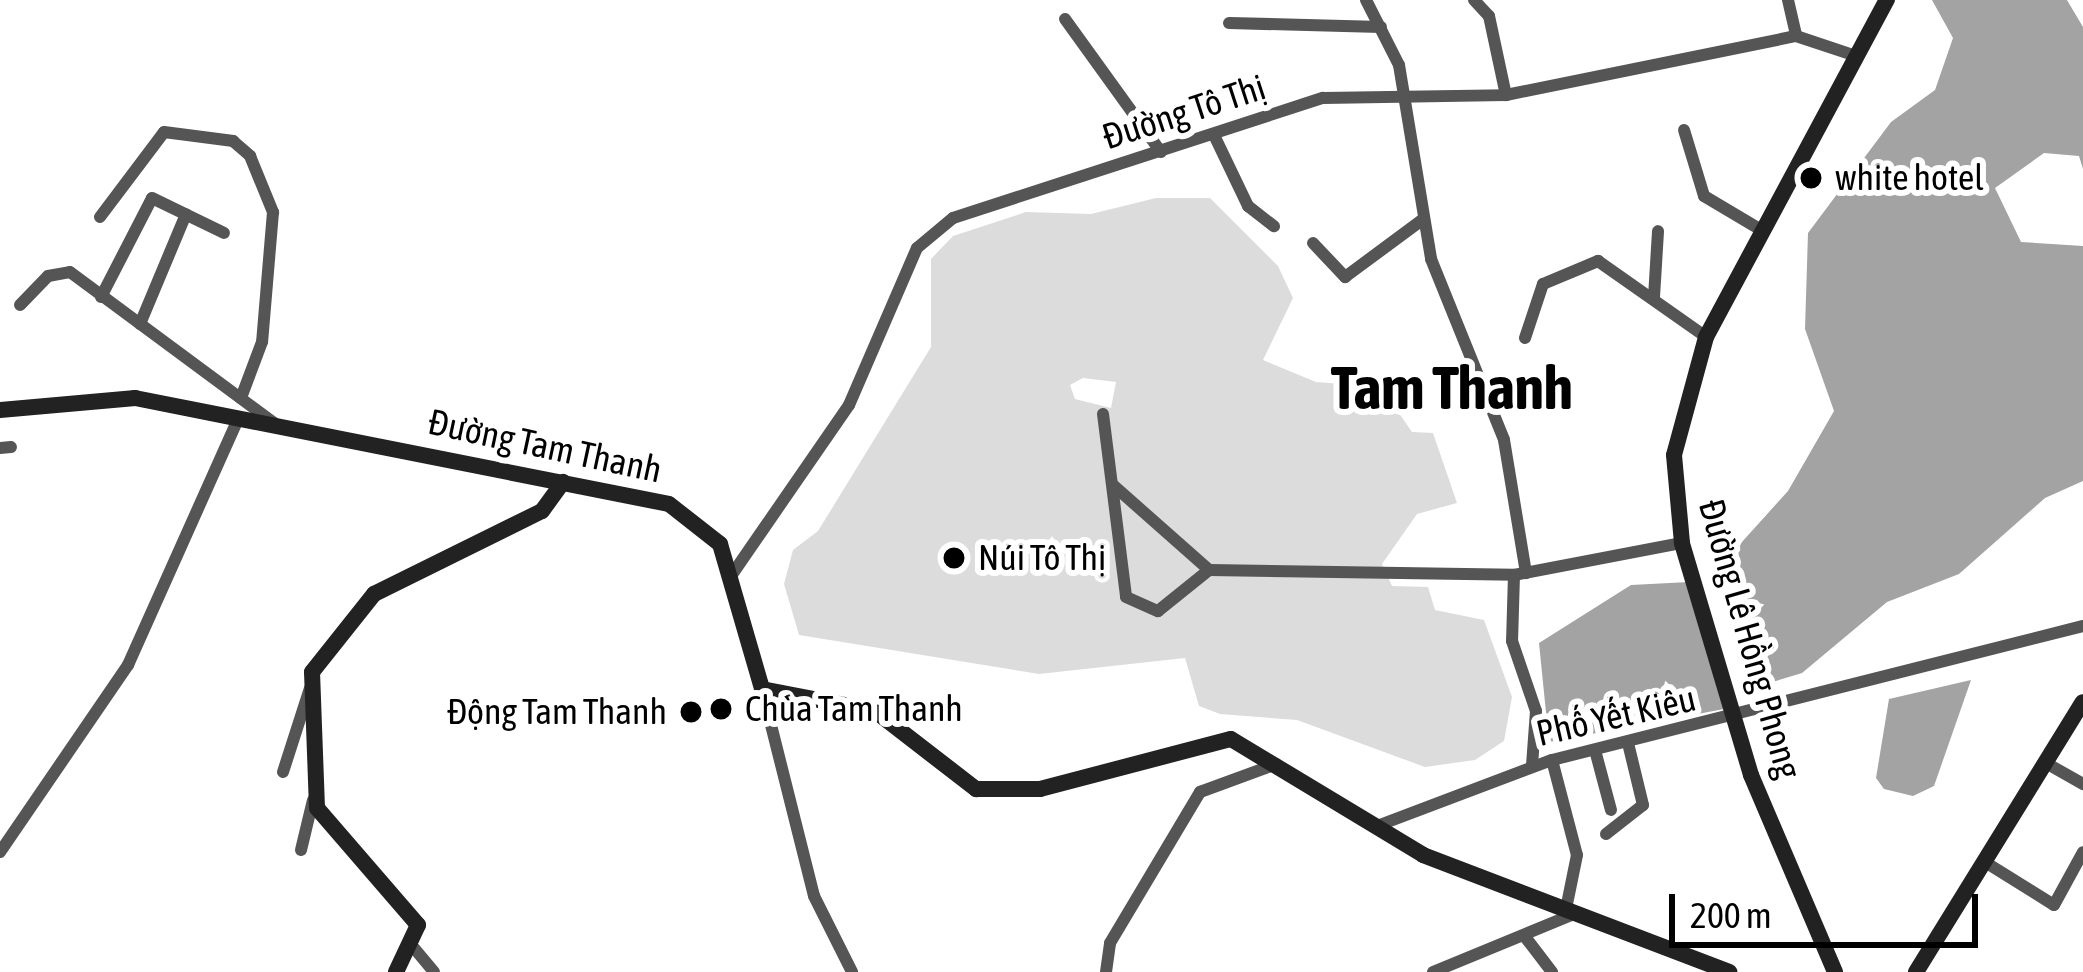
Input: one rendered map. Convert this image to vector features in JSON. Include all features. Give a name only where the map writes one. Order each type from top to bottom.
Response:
[{"type":"street","points":[[1366,0],[1381,27],[1407,103],[1422,220],[1504,440],[1520,574],[1513,641],[1536,712],[1532,766]]},
{"type":"street","points":[[1474,0],[1489,16],[1506,94]]},
{"type":"street","points":[[1788,0],[1796,36]]},
{"type":"street","name":"Đường Lê Hồng Phong","points":[[1835,972],[1734,719],[1682,543],[1675,444],[1706,337],[1887,0]]},
{"type":"street","points":[[1065,19],[1161,152]]},
{"type":"street","points":[[1229,23],[1381,27]]},
{"type":"street","name":"Đường Tô Thị","points":[[731,576],[827,444],[935,230],[1323,98],[1407,103],[1506,94],[1796,36],[1856,56]]},
{"type":"street","points":[[1684,130],[1704,196],[1763,231]]},
{"type":"street","points":[[100,217],[164,132],[233,141],[250,156],[273,212],[262,342],[242,398]]},
{"type":"street","points":[[1214,135],[1248,206],[1274,226]]},
{"type":"street","points":[[101,296],[152,197],[224,233]]},
{"type":"street","points":[[140,324],[186,214]]},
{"type":"street","points":[[1313,243],[1345,277],[1422,220]]},
{"type":"street","points":[[1654,297],[1658,231]]},
{"type":"street","points":[[1525,338],[1543,284],[1589,263],[1608,263],[1706,337]]},
{"type":"street","points":[[20,305],[62,272],[274,424]]},
{"type":"street","name":"Đường Tam Thanh","points":[[0,410],[135,398],[562,482],[687,512],[713,532],[731,576],[762,688]]},
{"type":"street","points":[[1102,413],[1129,602],[1158,610],[1209,570],[1520,574],[1682,543]]},
{"type":"street","points":[[0,852],[137,648],[238,419]]},
{"type":"street","points":[[1109,479],[1209,570]]},
{"type":"street","points":[[283,772],[330,639],[374,594],[542,511],[562,482]]},
{"type":"street","name":"Phố Yết Kiêu","points":[[1377,826],[1552,760],[1734,719],[2083,626]]},
{"type":"street","points":[[301,850],[313,799],[310,688]]},
{"type":"street","points":[[852,972],[814,896],[762,688],[875,711],[945,772],[996,793],[1208,740],[1282,762],[1377,826],[1729,972]]},
{"type":"street","points":[[1916,972],[2083,703]]},
{"type":"street","points":[[1606,834],[1642,809],[1628,743]]},
{"type":"street","points":[[1595,751],[1611,810]]},
{"type":"street","points":[[1552,760],[1577,855],[1572,910]]},
{"type":"street","points":[[1106,972],[1110,943],[1200,792],[1282,762]]},
{"type":"street","points":[[2046,763],[2083,784]]},
{"type":"street","points":[[313,799],[418,925],[414,947],[396,972]]},
{"type":"street","points":[[1985,862],[2054,905],[2083,852]]},
{"type":"street","points":[[1433,972],[1526,938],[1572,910]]},
{"type":"street","points":[[1526,938],[1552,972]]},
{"type":"street","points":[[414,947],[434,972]]},
{"type":"shaded area","points":[[1932,0],[2067,0],[2083,27],[2083,169],[2079,156],[2044,153],[1995,188],[2021,242],[2083,246],[2083,481],[2045,498],[1959,574],[1887,602],[1802,673],[1753,688],[1713,574],[1788,491],[1834,411],[1805,329],[1808,233],[1891,122],[1935,90],[1953,38]]},
{"type":"shaded area","points":[[1156,198],[1210,198],[1278,266],[1293,298],[1263,360],[1316,382],[1381,387],[1412,432],[1433,433],[1457,503],[1417,514],[1382,564],[1392,586],[1428,587],[1435,610],[1484,620],[1512,697],[1504,741],[1475,760],[1425,767],[1297,720],[1220,714],[1199,706],[1185,658],[1039,674],[799,635],[784,584],[793,550],[818,531],[931,347],[931,259],[953,236],[1026,212],[1091,214]],"holes":[[[1083,378],[1116,382],[1111,408],[1075,399],[1070,385]]]},
{"type":"shaded area","points":[[1689,582],[1724,709],[1549,742],[1539,643],[1631,585]]},
{"type":"shaded area","points":[[1971,680],[1934,786],[1913,796],[1884,789],[1876,778],[1889,699]]},
{"type":"place","name":"white hotel","points":[[1811,178]]},
{"type":"place","name":"Núi Tô Thị","points":[[954,558]]},
{"type":"place","name":"Chùa Tam Thanh","points":[[721,709]]},
{"type":"place","name":"Động Tam Thanh","points":[[691,712]]},
{"type":"district","name":"Tam Thanh","points":[[1452,387]]}]
